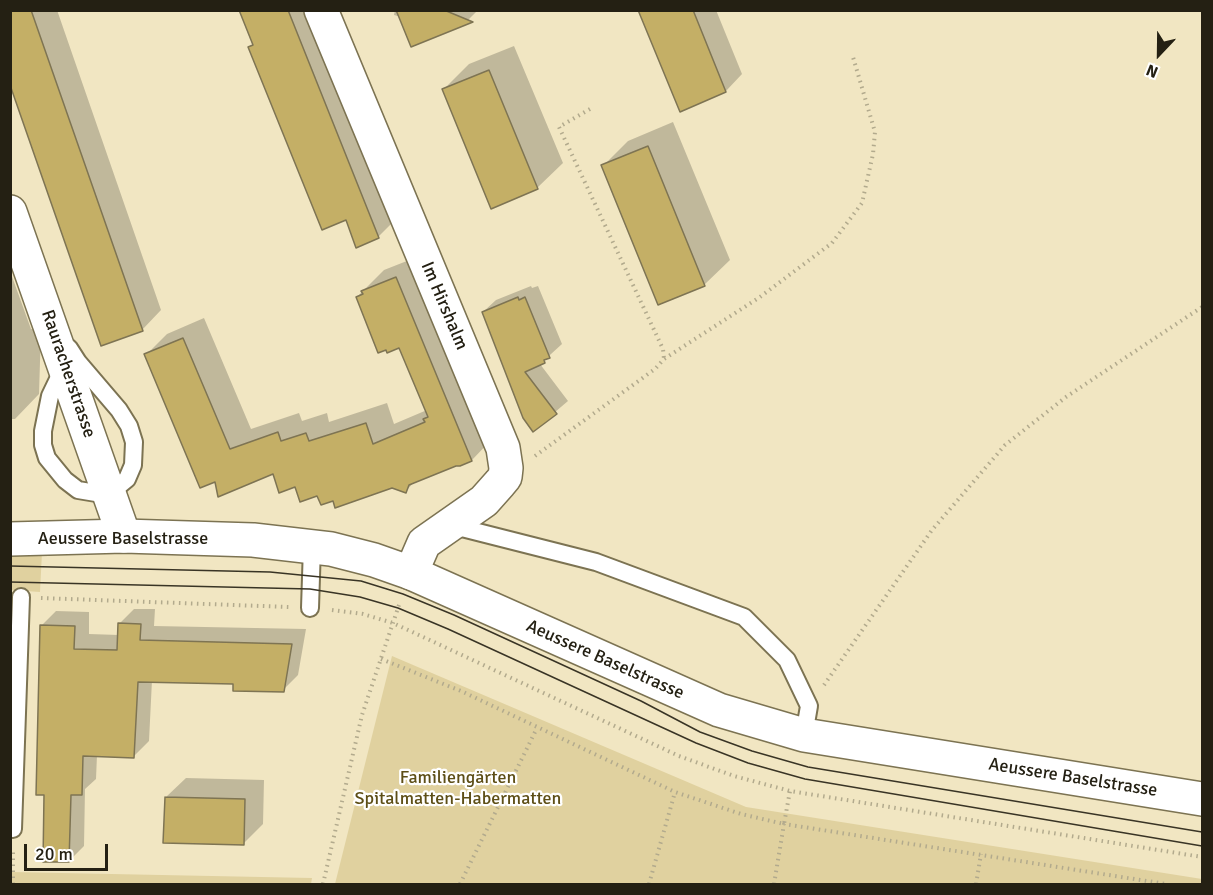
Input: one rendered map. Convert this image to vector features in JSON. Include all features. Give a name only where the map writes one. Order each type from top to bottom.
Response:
[{"type":"main road","name":"Im Hirshalm","points":[[321,10],[503,448],[505,477]]},
{"type":"main road","name":"Rauracherstrasse","points":[[10,212],[124,536]]},
{"type":"main road","points":[[411,573],[424,543],[484,501],[505,477]]},
{"type":"main road","name":"Aeussere Baselstrasse","points":[[10,539],[124,536],[253,540],[312,546],[374,560],[411,573],[719,710],[806,720],[1203,799]]},
{"type":"lane","points":[[45,310],[78,362],[119,410],[129,426],[134,442],[134,465],[127,479],[116,488],[96,493],[78,490],[65,480],[47,458],[43,446],[43,431],[50,396],[65,365]]},
{"type":"lane","points":[[449,525],[596,562],[744,617],[786,660],[806,720]]},
{"type":"lane","points":[[310,608],[312,546]]},
{"type":"lane","points":[[13,829],[21,597]]},
{"type":"path","points":[[505,477],[655,369],[664,359],[760,297],[832,243],[862,203],[873,154],[875,132],[853,57]]},
{"type":"path","points":[[590,109],[559,127],[663,349],[664,359]]},
{"type":"path","points":[[806,720],[932,530],[1005,445],[1066,398],[1203,307]]},
{"type":"path","points":[[21,597],[310,608],[363,614],[393,623],[679,756],[734,776],[790,791],[1203,857]]},
{"type":"path","points":[[323,885],[362,715],[393,623]]},
{"type":"path","points":[[381,659],[461,691],[675,792],[741,814],[784,824],[1166,885]]},
{"type":"path","points":[[460,885],[537,728]]},
{"type":"path","points":[[774,885],[790,791]]},
{"type":"path","points":[[649,885],[675,792]]},
{"type":"path","points":[[13,829],[13,885]]},
{"type":"path","points":[[976,885],[981,854]]},
{"type":"green space","points":[[10,552],[42,552],[40,592],[11,590]]},
{"type":"green space","name":"Familiengärten Spitalmatten-Habermatten","points":[[392,656],[746,807],[1202,879],[1202,884],[335,884]]},
{"type":"green space","points":[[11,872],[312,878],[311,884],[11,884]]},
{"type":"building","points":[[10,10],[31,10],[143,331],[101,346],[10,85]]},
{"type":"building","points":[[239,10],[288,10],[379,238],[356,248],[346,220],[322,230],[248,47],[253,45]]},
{"type":"building","points":[[396,10],[444,10],[473,22],[411,47]]},
{"type":"building","points":[[638,10],[693,10],[726,92],[680,112]]},
{"type":"building","points":[[489,70],[538,189],[491,209],[442,89]]},
{"type":"building","points":[[648,146],[705,286],[658,305],[601,165]]},
{"type":"building","points":[[396,277],[472,461],[409,485],[406,493],[392,488],[335,508],[333,501],[321,505],[317,496],[300,502],[295,487],[279,493],[273,474],[218,497],[215,482],[200,488],[144,354],[183,338],[230,449],[278,432],[281,441],[306,433],[309,441],[366,423],[373,444],[425,422],[423,419],[428,417],[399,348],[387,353],[386,350],[378,353],[356,297],[363,294],[361,291]]},
{"type":"building","points":[[518,297],[519,300],[525,297],[550,358],[544,360],[545,363],[525,372],[557,414],[533,432],[523,418],[482,312]]},
{"type":"building","points":[[118,623],[141,624],[140,640],[292,644],[284,692],[233,691],[233,684],[138,682],[134,758],[83,756],[82,795],[71,795],[69,862],[43,862],[44,795],[36,795],[40,625],[75,626],[74,649],[117,650]]},
{"type":"building","points":[[165,797],[245,799],[244,845],[163,843]]},
{"type":"tram line","points":[[10,566],[270,572],[361,581],[403,594],[454,615],[641,701],[700,732],[752,751],[808,767],[1202,832]]},
{"type":"tram line","points":[[10,582],[310,589],[360,597],[398,608],[448,629],[696,743],[748,763],[805,779],[1202,846]]}]
